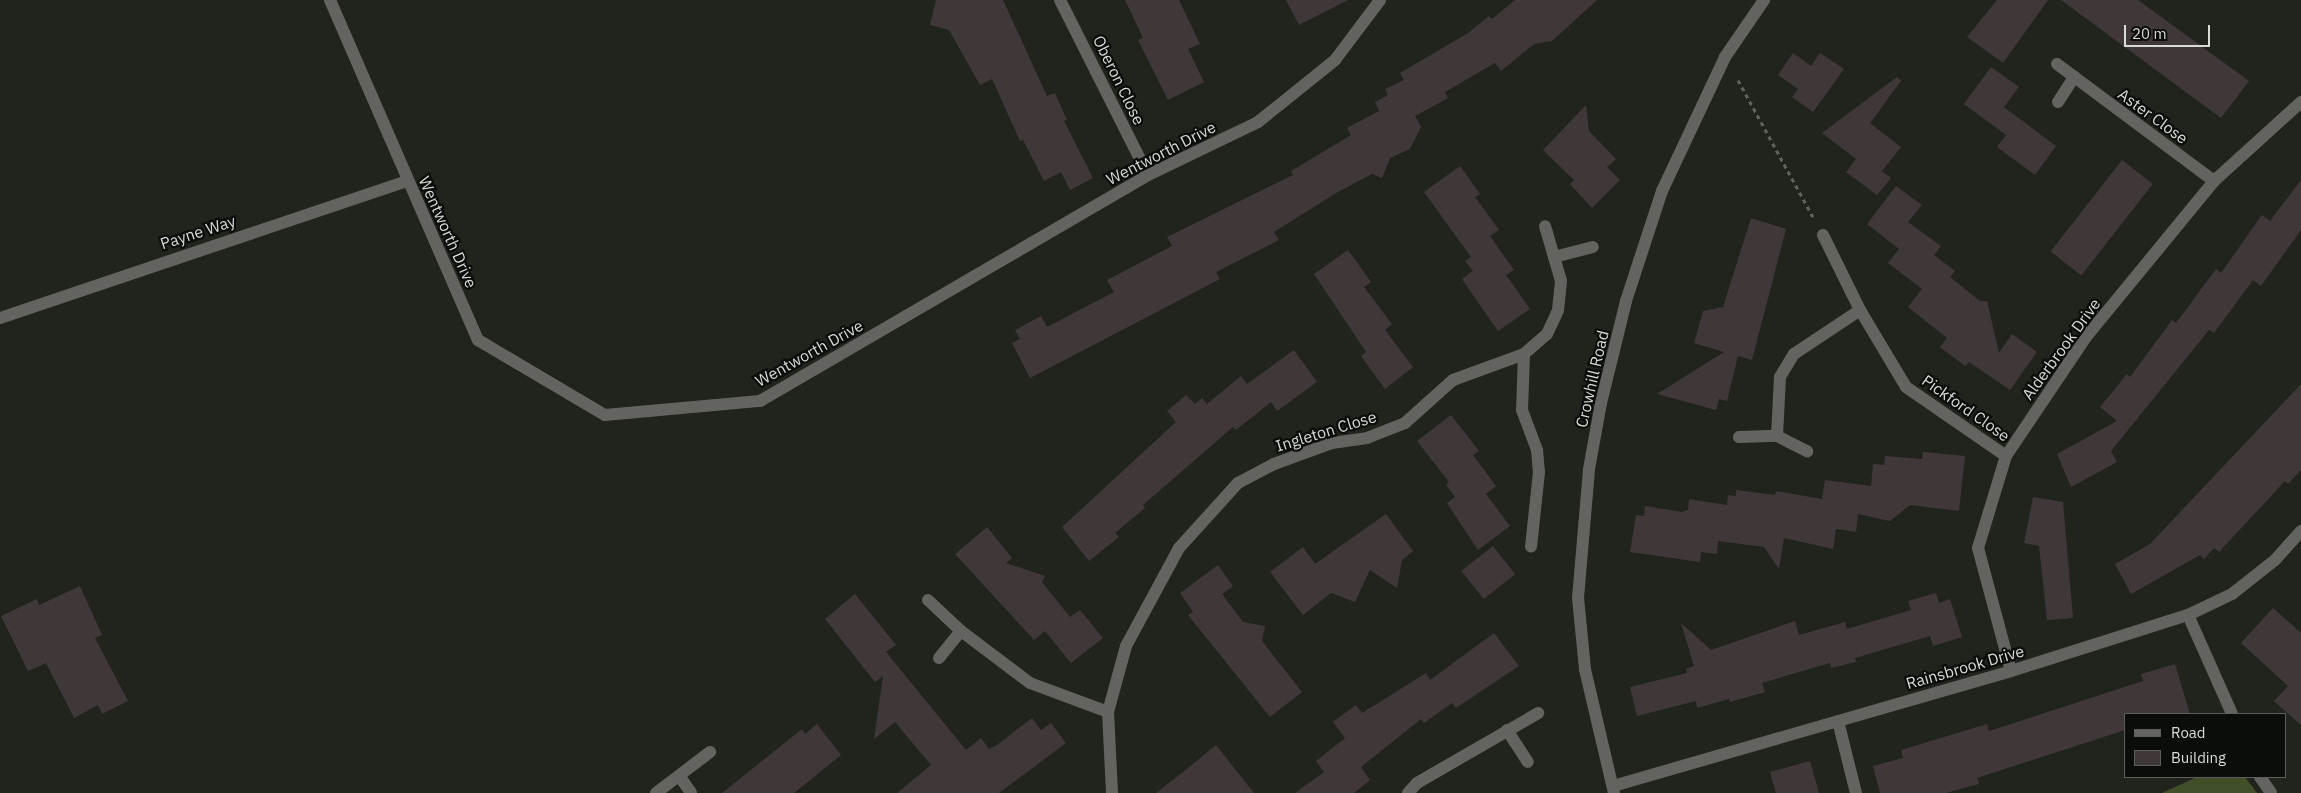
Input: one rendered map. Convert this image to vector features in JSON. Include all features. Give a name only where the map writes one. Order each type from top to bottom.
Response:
[{"type":"street","name":"Wentworth Drive","points":[[330,0],[478,340],[605,415],[760,401],[1148,175],[1258,122],[1335,60],[1380,0]]},
{"type":"street","name":"Oberon Close","points":[[1060,0],[1148,175]]},
{"type":"street","name":"Crowhill Road","points":[[1614,790],[1585,669],[1578,598],[1589,469],[1626,300],[1662,191],[1726,57],[1764,0]]},
{"type":"street","name":"Aster Close","points":[[2056,64],[2214,181]]},
{"type":"street","points":[[2058,102],[2074,77]]},
{"type":"street","name":"Alderbrook Drive","points":[[2012,671],[1978,548],[2006,456],[2086,337],[2214,181],[2301,102]]},
{"type":"street","name":"Payne Way","points":[[0,318],[408,181]]},
{"type":"street","name":"Ingleton Close","points":[[1112,793],[1108,712],[1126,646],[1179,548],[1238,483],[1274,464],[1332,443],[1367,438],[1405,423],[1453,380],[1524,354],[1546,334],[1558,310],[1561,281],[1545,226]]},
{"type":"street","name":"Pickford Close","points":[[1823,235],[1860,310],[1906,387],[2006,456]]},
{"type":"street","points":[[1554,257],[1593,247]]},
{"type":"street","points":[[1777,436],[1780,377],[1794,354],[1860,310]]},
{"type":"street","points":[[1524,354],[1522,410],[1535,441],[1539,472],[1531,546]]},
{"type":"street","points":[[1739,438],[1777,436],[1807,451]]},
{"type":"street","name":"Rainsbrook Drive","points":[[1614,790],[1838,721],[2012,671],[2188,615],[2232,594],[2274,560],[2301,531]]},
{"type":"street","points":[[928,600],[961,632],[1030,683],[1108,712]]},
{"type":"street","points":[[2188,615],[2232,713]]},
{"type":"street","points":[[939,658],[961,632]]},
{"type":"street","points":[[1408,793],[1417,783],[1538,713]]},
{"type":"street","points":[[1838,721],[1856,793]]},
{"type":"street","points":[[1508,730],[1528,762]]},
{"type":"street","points":[[656,793],[680,777],[710,752]]},
{"type":"street","points":[[680,777],[690,793]]},
{"type":"street","points":[[2261,778],[2271,793]]},
{"type":"path","points":[[1726,57],[1823,235]]},
{"type":"green space","points":[[2195,778],[2246,778],[2257,793],[2162,793]]},
{"type":"building","points":[[936,0],[1003,0],[1047,96],[1055,93],[1067,120],[1064,121],[1093,178],[1070,190],[1061,172],[1044,181],[1023,140],[1020,141],[992,79],[980,85],[949,30],[930,25]]},
{"type":"building","points":[[1125,0],[1179,0],[1200,44],[1188,49],[1204,82],[1168,100],[1138,40],[1143,38]]},
{"type":"building","points":[[1286,0],[1348,0],[1299,25]]},
{"type":"building","points":[[1515,0],[1597,0],[1552,41],[1534,44],[1501,71],[1495,63],[1445,92],[1448,98],[1415,116],[1421,127],[1410,149],[1390,158],[1382,178],[1372,174],[1336,193],[1274,232],[1279,240],[1216,272],[1220,279],[1030,378],[1012,343],[1020,339],[1015,330],[1041,316],[1047,327],[1114,292],[1107,280],[1172,246],[1167,237],[1293,175],[1291,171],[1351,135],[1347,128],[1379,111],[1375,102],[1388,95],[1385,89],[1404,80],[1400,73],[1468,33],[1489,16],[1492,19]]},
{"type":"building","points":[[1997,0],[2048,0],[2003,63],[1967,37]]},
{"type":"building","points":[[2061,0],[2138,0],[2249,81],[2221,118]]},
{"type":"building","points":[[1793,53],[1811,66],[1820,53],[1844,69],[1813,112],[1792,97],[1798,89],[1778,75]]},
{"type":"building","points":[[1991,67],[2019,87],[2004,107],[2056,146],[2035,175],[1997,147],[2006,135],[1964,104]]},
{"type":"building","points":[[1897,77],[1901,81],[1870,123],[1901,147],[1882,171],[1891,178],[1877,195],[1846,172],[1856,159],[1822,133]]},
{"type":"building","points":[[1586,105],[1589,131],[1616,159],[1607,167],[1620,180],[1592,208],[1570,184],[1574,180],[1543,150]]},
{"type":"building","points":[[2122,160],[2153,184],[2081,275],[2051,251]]},
{"type":"building","points":[[1460,166],[1480,194],[1475,197],[1499,230],[1490,236],[1514,270],[1506,275],[1530,309],[1498,331],[1462,279],[1473,271],[1465,261],[1471,257],[1424,192]]},
{"type":"building","points":[[2301,180],[2301,230],[2261,286],[2253,280],[2214,333],[2209,330],[2111,451],[2117,462],[2071,487],[2057,454],[2117,421],[2100,407],[2127,374],[2130,377],[2172,320],[2176,323],[2216,269],[2221,273],[2262,215],[2270,221]]},
{"type":"building","points":[[1896,186],[1922,205],[1908,222],[1941,246],[1934,255],[1955,271],[1950,277],[1980,301],[1987,301],[1999,353],[2012,334],[2037,352],[2010,390],[1969,362],[1965,366],[1940,347],[1947,338],[1908,307],[1922,289],[1888,263],[1899,249],[1867,224]]},
{"type":"building","points":[[1751,218],[1786,229],[1752,360],[1738,356],[1727,401],[1719,399],[1716,410],[1657,394],[1724,352],[1694,343],[1703,311],[1723,307]]},
{"type":"building","points":[[1348,250],[1371,282],[1364,287],[1392,324],[1385,330],[1413,367],[1385,389],[1361,356],[1366,352],[1314,274]]},
{"type":"building","points":[[1294,350],[1317,382],[1277,411],[1271,402],[1236,430],[1233,427],[1143,505],[1145,508],[1115,533],[1119,537],[1089,561],[1062,527],[1176,422],[1167,411],[1186,395],[1195,404],[1202,398],[1207,404],[1241,376],[1247,384]]},
{"type":"building","points":[[2301,384],[2301,470],[2288,484],[2285,481],[2219,552],[2214,548],[2204,559],[2200,555],[2131,594],[2115,564],[2150,544]]},
{"type":"building","points":[[1451,415],[1479,451],[1473,455],[1496,486],[1486,494],[1510,526],[1478,550],[1447,503],[1455,497],[1446,485],[1449,482],[1417,441]]},
{"type":"building","points":[[1923,452],[1965,456],[1959,511],[1910,505],[1890,521],[1858,514],[1856,532],[1836,529],[1833,549],[1784,538],[1779,569],[1764,547],[1718,541],[1717,554],[1701,552],[1700,562],[1630,552],[1636,515],[1644,516],[1645,506],[1682,512],[1688,510],[1689,499],[1727,505],[1728,495],[1736,496],[1736,490],[1775,495],[1776,491],[1822,499],[1825,480],[1871,486],[1873,464],[1884,465],[1885,456],[1922,459]]},
{"type":"building","points":[[2033,497],[2063,502],[2073,618],[2047,620],[2039,546],[2024,543]]},
{"type":"building","points":[[1386,514],[1413,551],[1402,560],[1397,588],[1370,570],[1355,602],[1331,593],[1303,615],[1270,572],[1303,547],[1315,564]]},
{"type":"building","points":[[987,527],[1012,558],[1006,563],[1045,576],[1042,582],[1070,617],[1080,610],[1103,638],[1071,663],[1045,631],[1034,640],[955,554]]},
{"type":"building","points":[[1493,546],[1515,574],[1484,599],[1461,571]]},
{"type":"building","points":[[1218,565],[1233,586],[1222,594],[1243,622],[1265,626],[1262,641],[1302,692],[1270,717],[1188,615],[1193,612],[1180,593]]},
{"type":"building","points":[[80,586],[102,635],[95,638],[128,701],[102,714],[98,705],[74,718],[46,663],[28,671],[1,616],[37,599],[39,605]]},
{"type":"building","points":[[1936,593],[1939,603],[1950,599],[1962,637],[1933,646],[1930,636],[1855,658],[1856,662],[1831,668],[1830,663],[1762,683],[1765,692],[1730,702],[1729,699],[1697,708],[1696,701],[1637,716],[1630,687],[1687,673],[1686,669],[1694,666],[1681,623],[1711,650],[1795,621],[1799,635],[1845,622],[1847,629],[1911,610],[1908,601]]},
{"type":"building","points":[[855,594],[896,645],[886,652],[966,750],[981,738],[989,749],[1032,718],[1041,730],[1051,723],[1066,743],[999,793],[897,793],[931,765],[895,722],[874,739],[883,676],[875,682],[825,619]]},
{"type":"building","points":[[2273,608],[2301,633],[2301,725],[2274,701],[2288,686],[2241,643]]},
{"type":"building","points":[[1494,633],[1519,666],[1456,708],[1452,703],[1424,723],[1421,719],[1361,767],[1370,780],[1354,793],[1295,793],[1324,772],[1316,761],[1345,738],[1333,722],[1356,705],[1362,713],[1426,673],[1430,680]]},
{"type":"building","points":[[2175,664],[2190,713],[2124,713],[2124,730],[1977,778],[1979,784],[1946,793],[1880,793],[1873,766],[1903,758],[1901,750],[1987,724],[1989,731],[2143,681],[2141,674]]},
{"type":"building","points":[[817,724],[841,755],[794,793],[722,793],[802,729],[805,734]]},
{"type":"building","points":[[1216,745],[1254,793],[1156,793],[1188,768]]},
{"type":"building","points":[[1810,761],[1819,793],[1776,793],[1770,772]]}]
